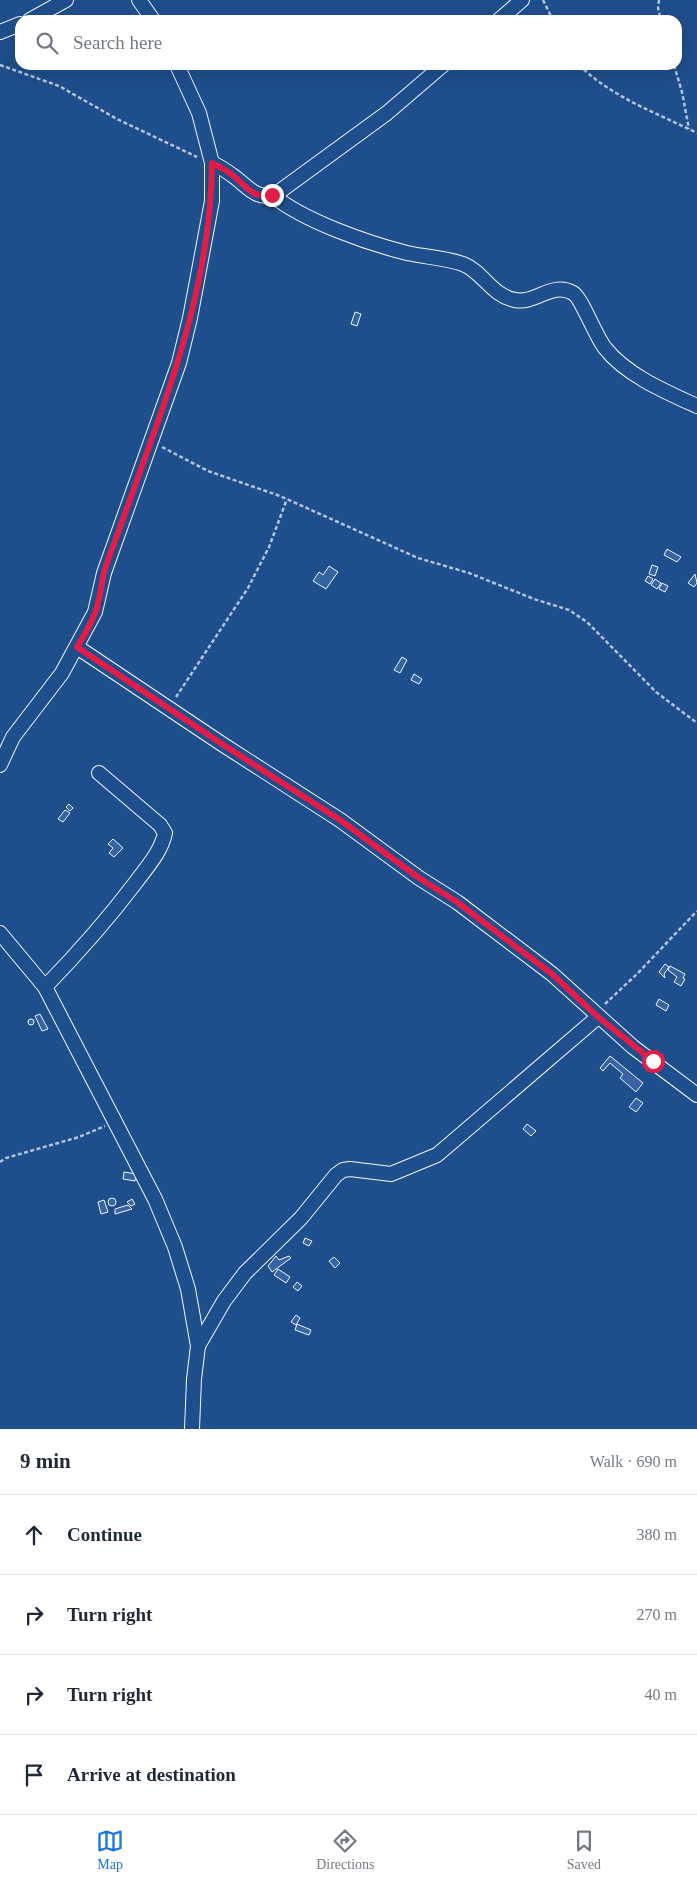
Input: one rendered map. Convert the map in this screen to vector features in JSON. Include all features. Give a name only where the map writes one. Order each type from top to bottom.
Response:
[{"type":"street","points":[[39,15],[66,0]]},
{"type":"street","points":[[139,0],[150,15]]},
{"type":"street","points":[[505,15],[522,0]]},
{"type":"street","points":[[0,32],[15,26]]},
{"type":"street","points":[[0,765],[13,737],[62,673],[95,612],[104,573],[179,363],[190,318],[212,201],[212,163],[199,113],[179,70]]},
{"type":"street","points":[[212,163],[226,170],[255,194],[263,197],[272,195],[294,183],[387,113],[437,70]]},
{"type":"street","points":[[272,195],[283,204],[316,221],[362,238],[397,250],[463,264],[473,269],[500,295],[517,301],[529,299],[557,289],[574,294],[579,299],[594,333],[613,358],[664,390],[697,406]]},
{"type":"street","points":[[77,647],[340,820],[419,878],[457,902],[552,974],[633,1047],[697,1095]]},
{"type":"street","points":[[45,987],[86,945],[155,858],[164,842],[165,833],[160,824],[100,772]]},
{"type":"street","points":[[0,934],[45,987],[155,1199],[175,1247],[188,1289],[198,1346],[193,1386],[192,1429]]},
{"type":"street","points":[[198,1346],[224,1300],[245,1273],[301,1218],[343,1170],[350,1169],[390,1174],[436,1155],[596,1015]]},
{"type":"path","points":[[543,0],[550,15]]},
{"type":"path","points":[[659,0],[660,15]]},
{"type":"path","points":[[0,65],[59,86],[117,120],[166,144],[212,163]]},
{"type":"path","points":[[585,70],[599,83],[634,104],[697,133]]},
{"type":"path","points":[[675,70],[689,129]]},
{"type":"path","points":[[151,442],[208,471],[287,499],[418,558],[469,573],[534,599],[568,610],[587,622],[656,692],[697,723]]},
{"type":"path","points":[[168,708],[248,588],[269,547],[287,499]]},
{"type":"path","points":[[596,1015],[697,911]]},
{"type":"path","points":[[0,1162],[6,1158],[79,1137],[115,1122]]},
{"type":"building","points":[[355,312],[361,314],[357,326],[351,324]]},
{"type":"building","points":[[667,549],[681,557],[677,562],[664,555]]},
{"type":"building","points":[[652,565],[658,567],[655,576],[649,574]]},
{"type":"building","points":[[329,566],[338,572],[326,589],[313,581],[319,572],[323,575]]},
{"type":"building","points":[[695,574],[697,583],[694,587],[688,583]]},
{"type":"building","points":[[648,576],[653,579],[650,584],[645,581]]},
{"type":"building","points":[[655,579],[661,583],[657,589],[651,585]]},
{"type":"building","points":[[662,583],[668,586],[665,592],[659,589]]},
{"type":"building","points":[[402,657],[407,660],[400,673],[394,670]]},
{"type":"building","points":[[414,674],[422,679],[419,684],[411,680]]},
{"type":"building","points":[[69,804],[73,808],[70,811],[66,807]]},
{"type":"building","points":[[65,810],[70,813],[63,822],[58,819]]},
{"type":"building","points":[[113,839],[123,848],[114,857],[109,853],[113,848],[108,844]]},
{"type":"building","points":[[665,964],[669,967],[664,974],[665,978],[659,972]]},
{"type":"building","points":[[670,966],[685,974],[683,978],[685,979],[681,986],[674,982],[677,977],[668,970]]},
{"type":"building","points":[[659,999],[669,1005],[666,1011],[656,1005]]},
{"type":"building","points":[[40,1014],[48,1029],[42,1031],[35,1016]]},
{"type":"building","points":[[31,1019],[34,1022],[31,1025],[28,1022]]},
{"type":"building","points":[[610,1056],[643,1083],[636,1092],[620,1078],[623,1074],[610,1063],[603,1071],[600,1068]]},
{"type":"building","points":[[636,1098],[643,1103],[636,1112],[629,1107]]},
{"type":"building","points":[[527,1124],[536,1131],[531,1136],[523,1129]]},
{"type":"building","points":[[124,1172],[136,1174],[135,1181],[123,1179]]},
{"type":"building","points":[[112,1198],[116,1202],[112,1206],[108,1202]]},
{"type":"building","points":[[132,1199],[135,1204],[131,1206],[127,1202]]},
{"type":"building","points":[[104,1200],[108,1212],[101,1214],[98,1202]]},
{"type":"building","points":[[128,1205],[132,1209],[115,1214],[115,1209]]},
{"type":"building","points":[[305,1238],[312,1241],[309,1246],[303,1243]]},
{"type":"building","points":[[276,1256],[279,1260],[289,1256],[291,1258],[272,1272],[268,1266]]},
{"type":"building","points":[[334,1257],[340,1263],[335,1268],[329,1261]]},
{"type":"building","points":[[278,1269],[290,1277],[286,1283],[274,1275]]},
{"type":"building","points":[[297,1282],[302,1286],[298,1291],[293,1287]]},
{"type":"building","points":[[296,1315],[300,1318],[296,1325],[291,1322]]},
{"type":"building","points":[[297,1324],[311,1330],[309,1335],[295,1330]]},
{"type":"route","points":[[272,195],[263,197],[255,194],[226,170],[212,163],[212,201],[201,266],[179,363],[104,573],[95,612],[77,647],[340,820],[419,878],[457,902],[552,974],[598,1017],[633,1047],[653,1061]]}]
